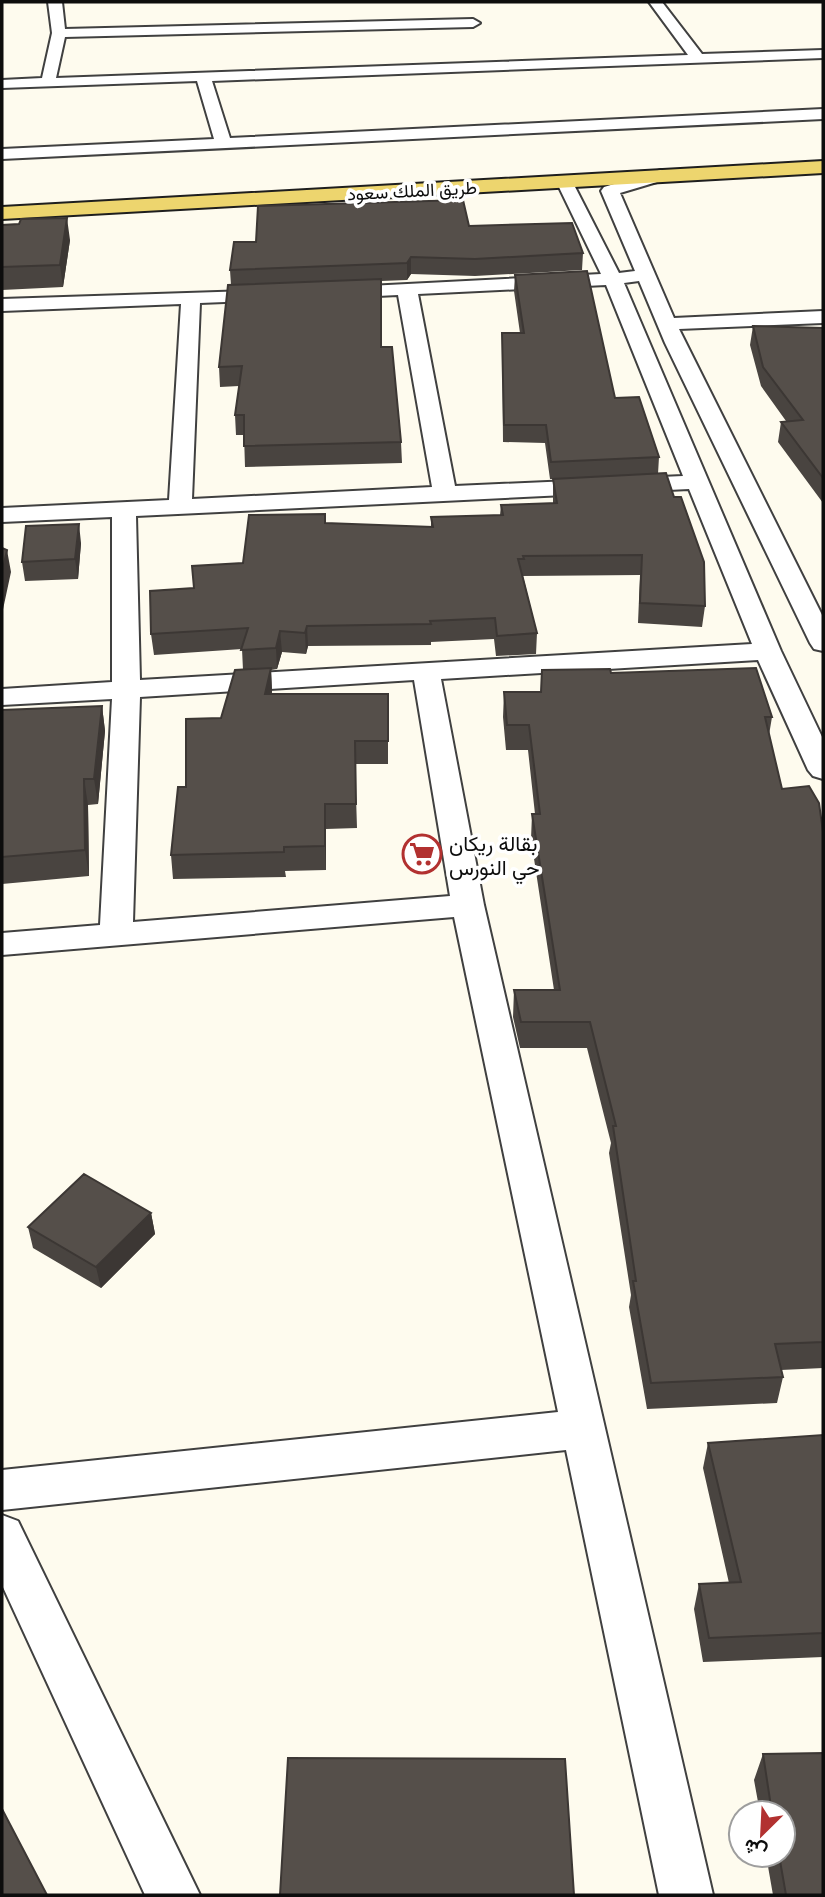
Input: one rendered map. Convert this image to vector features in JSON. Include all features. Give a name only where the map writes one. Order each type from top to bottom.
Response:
[{"type":"main road","points":[[564,181],[571,171],[583,167],[761,155],[802,149]]},
{"type":"main road","name":"طريق الملك سعود","points":[[2,213],[823,167]]},
{"type":"street","points":[[655,2],[698,58]]},
{"type":"street","points":[[47,82],[59,33],[57,6],[74,10]]},
{"type":"street","points":[[59,33],[92,27],[473,23]]},
{"type":"street","points":[[2,83],[490,61],[823,54]]},
{"type":"street","points":[[203,76],[224,144]]},
{"type":"street","points":[[2,154],[823,114]]},
{"type":"street","points":[[661,175],[610,191],[667,324],[823,643]]},
{"type":"street","points":[[564,181],[613,279],[768,651],[823,770]]},
{"type":"street","points":[[312,293],[613,279],[646,275]]},
{"type":"street","points":[[407,289],[445,493]]},
{"type":"street","points":[[2,304],[285,294]]},
{"type":"street","points":[[180,508],[191,297]]},
{"type":"street","points":[[667,324],[823,317]]},
{"type":"street","points":[[2,515],[696,482]]},
{"type":"street","points":[[116,935],[126,690],[124,509]]},
{"type":"street","points":[[2,697],[768,651]]},
{"type":"street","points":[[426,670],[468,905],[685,1895]]},
{"type":"street","points":[[2,944],[468,905]]},
{"type":"street","points":[[2,1490],[582,1429]]},
{"type":"street","points":[[2,1536],[173,1895]]},
{"type":"building","points":[[463,200],[469,226],[572,223],[583,253],[475,259],[411,257],[407,263],[230,270],[234,242],[256,242],[258,206]]},
{"type":"building","points":[[67,218],[60,265],[2,267],[2,225],[19,224],[21,219]]},
{"type":"building","points":[[587,271],[615,398],[639,397],[659,457],[551,462],[546,425],[504,425],[502,333],[524,333],[515,275]]},
{"type":"building","points":[[381,279],[381,347],[392,347],[401,442],[244,446],[244,415],[235,415],[242,366],[219,367],[228,285]]},
{"type":"building","points":[[753,326],[823,328],[823,478],[781,422],[803,420],[763,367]]},
{"type":"building","points":[[666,473],[674,497],[681,497],[704,562],[705,606],[640,603],[642,555],[523,556],[524,559],[518,559],[537,633],[497,636],[495,618],[430,621],[431,624],[307,626],[305,633],[280,631],[276,648],[241,650],[248,628],[151,634],[150,591],[194,588],[192,566],[243,563],[249,515],[325,514],[325,523],[433,527],[431,517],[503,515],[501,505],[557,503],[553,479]]},
{"type":"building","points":[[79,524],[75,559],[22,562],[26,526]]},
{"type":"building","points":[[2,548],[7,550],[2,573]]},
{"type":"building","points":[[271,668],[265,694],[388,694],[388,741],[355,741],[356,804],[325,804],[325,846],[284,847],[284,852],[171,855],[178,787],[186,787],[186,719],[221,718],[235,670]]},
{"type":"building","points":[[756,668],[772,717],[765,717],[782,789],[809,786],[819,803],[823,832],[823,1342],[775,1344],[783,1377],[651,1383],[633,1281],[636,1281],[613,1126],[616,1126],[590,1022],[521,1022],[514,990],[560,990],[532,814],[540,814],[529,725],[507,725],[504,692],[541,692],[542,670],[610,669],[611,673]]},
{"type":"building","points":[[102,706],[94,779],[84,779],[85,850],[2,857],[2,710]]},
{"type":"building","points":[[84,1174],[151,1213],[96,1267],[28,1227]]},
{"type":"building","points":[[823,1435],[823,1633],[709,1638],[699,1584],[741,1582],[708,1443]]},
{"type":"building","points":[[823,1753],[823,1895],[786,1895],[781,1869],[797,1869],[797,1799],[770,1799],[763,1754]]},
{"type":"building","points":[[288,1758],[565,1759],[574,1895],[280,1895]]},
{"type":"building","points":[[2,1809],[47,1895],[2,1895]]},
{"type":"place","name":"بقالة ريكان حي النورس","points":[[422,854]]}]
